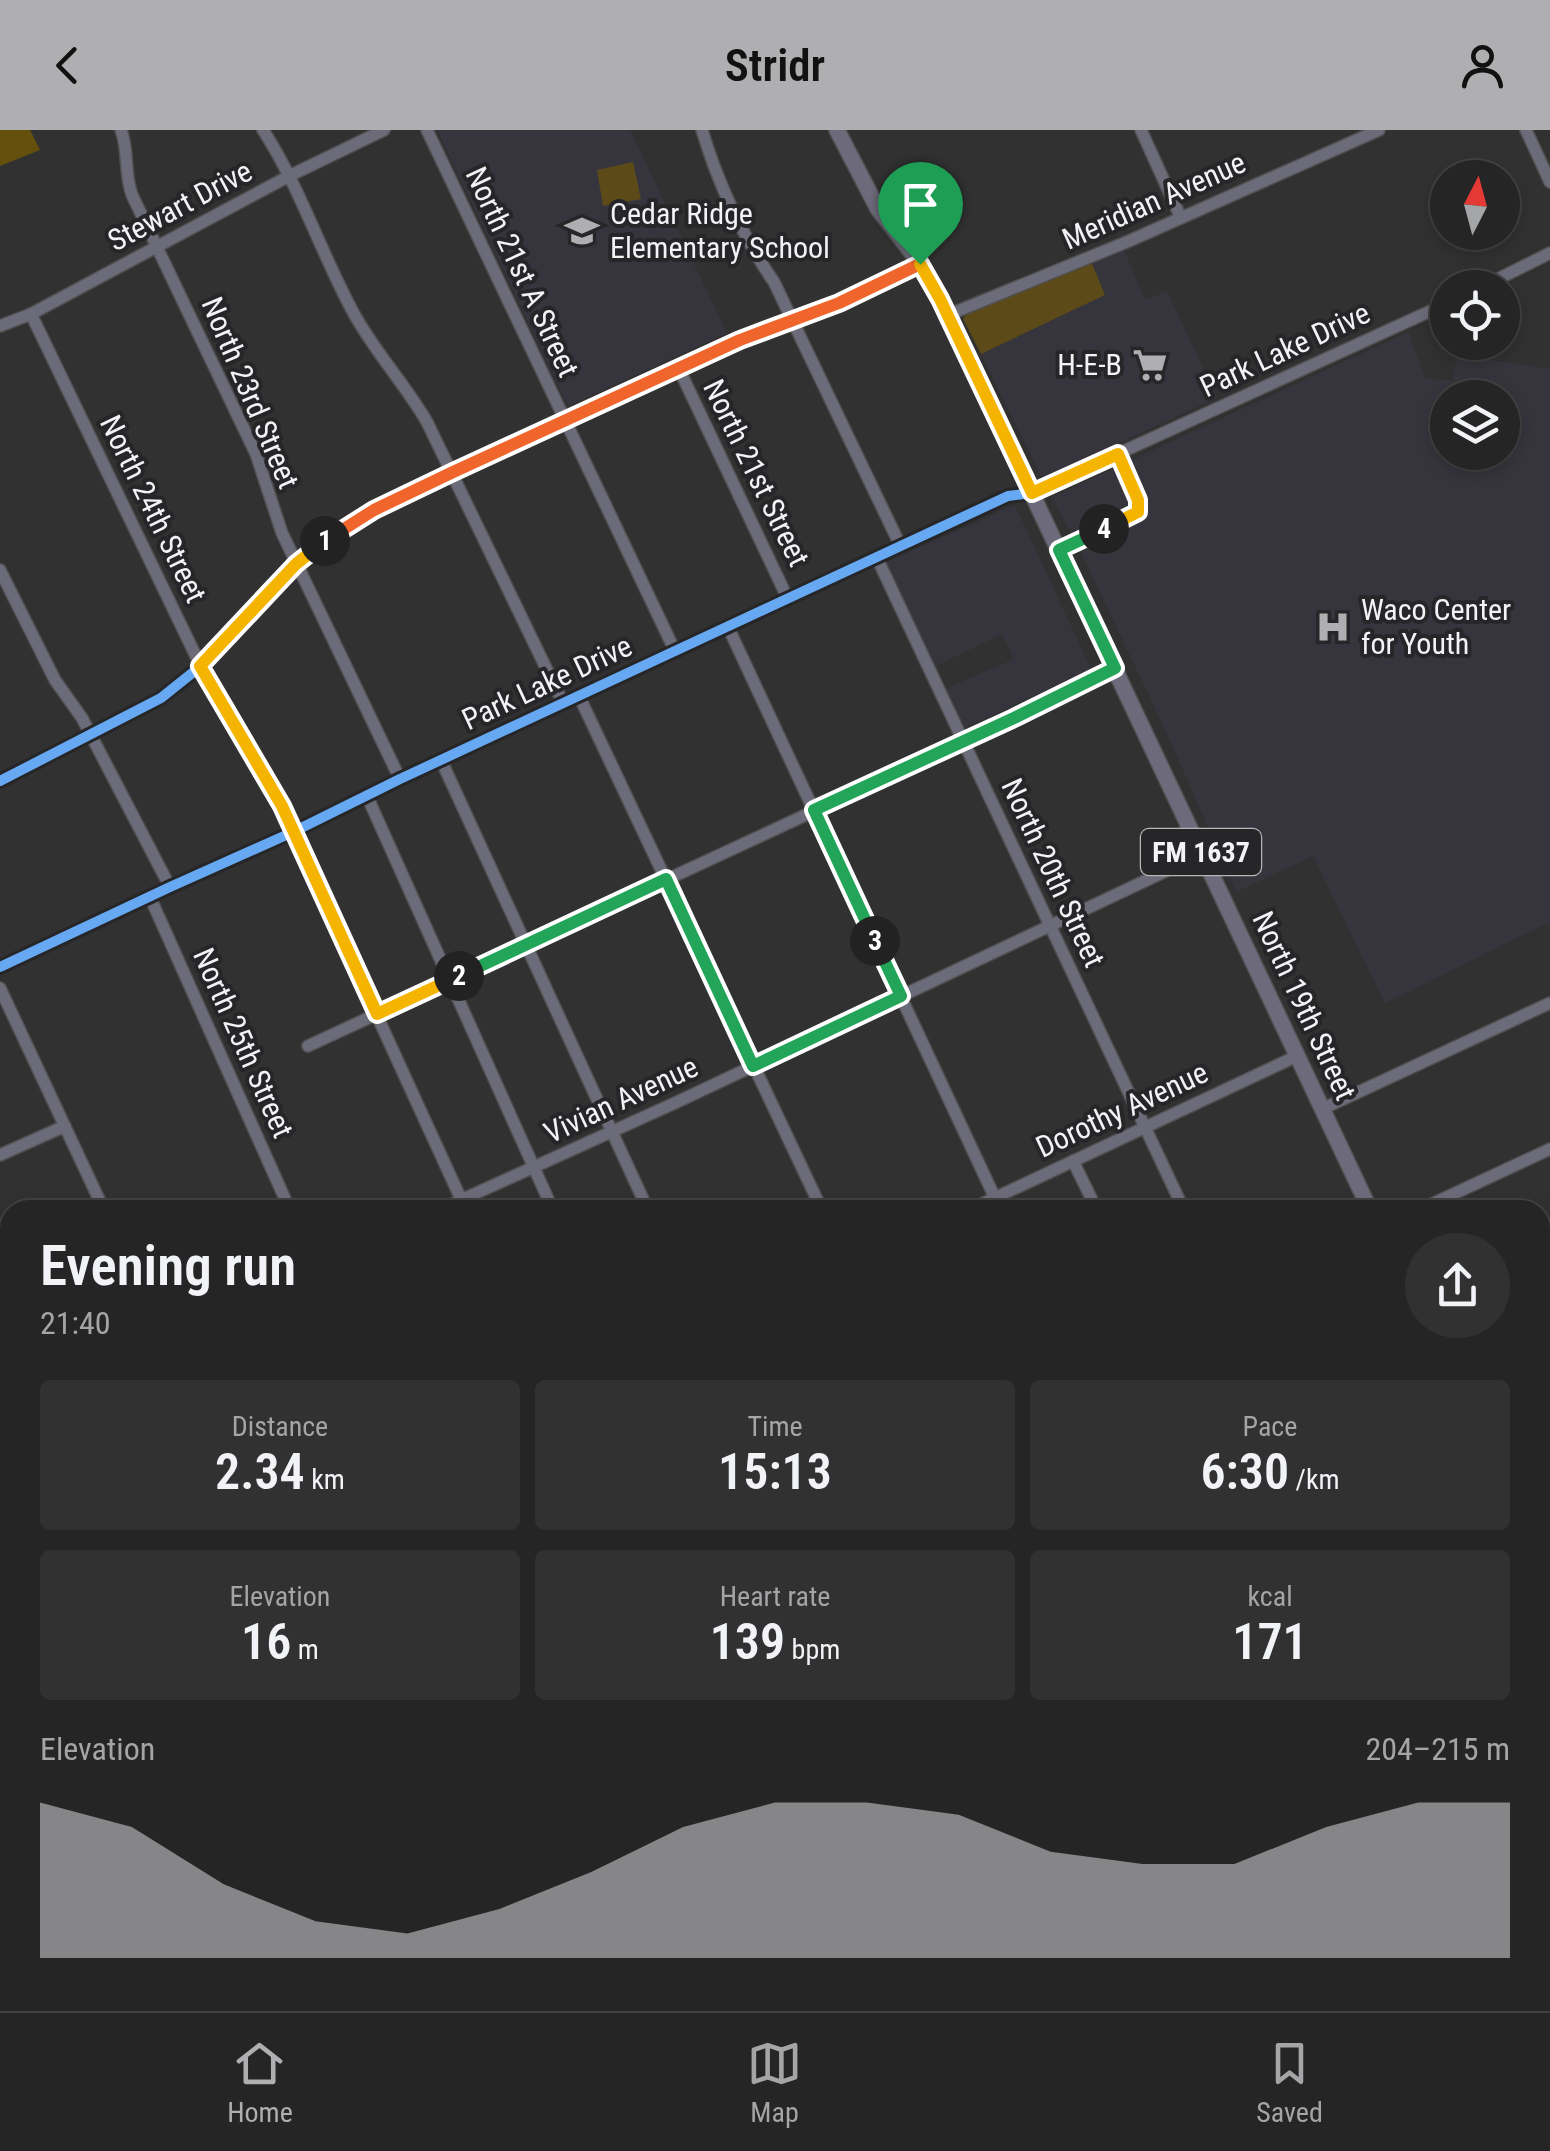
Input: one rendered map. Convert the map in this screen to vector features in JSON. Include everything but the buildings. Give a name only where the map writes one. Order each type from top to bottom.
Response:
[{"type":"main road","name":"North 19th Street","points":[[836,130],[875,204],[920,264],[948,316],[1365,1200]]},
{"type":"street","name":"North 23rd Street","points":[[121,130],[128,183],[256,454],[296,564],[400,779]]},
{"type":"street","points":[[264,130],[352,311],[428,422],[563,703]]},
{"type":"street","name":"Stewart Drive","points":[[0,326],[31,314],[288,176],[384,130]]},
{"type":"street","name":"North 21st A Street","points":[[427,130],[675,651]]},
{"type":"street","points":[[702,130],[710,158],[757,258],[774,282],[901,546]]},
{"type":"street","points":[[1141,130],[1180,218]]},
{"type":"street","name":"Meridian Avenue","points":[[948,316],[1379,130]]},
{"type":"street","points":[[1526,130],[1550,182]]},
{"type":"street","points":[[1516,270],[1550,253]]},
{"type":"street","points":[[0,781],[161,698],[200,666],[296,564],[348,525],[564,421],[920,264]]},
{"type":"street","name":"Park Lake Drive","points":[[0,967],[1008,496],[1032,493],[1430,311]]},
{"type":"street","name":"North 24th Street","points":[[31,314],[200,666],[272,789],[462,1200]]},
{"type":"street","name":"North 21st Street","points":[[678,369],[788,599]]},
{"type":"street","points":[[1059,550],[1138,512],[1138,500],[1118,454]]},
{"type":"street","name":"North 20th Street","points":[[876,558],[1179,1200]]},
{"type":"street","points":[[0,570],[55,680],[71,700],[170,887]]},
{"type":"street","points":[[728,627],[995,1198]]},
{"type":"street","points":[[308,1046],[1115,668]]},
{"type":"street","points":[[578,696],[817,1200]]},
{"type":"street","points":[[441,760],[643,1200]]},
{"type":"street","points":[[367,796],[549,1200]]},
{"type":"street","name":"Vivian Avenue","points":[[473,1200],[534,1167],[1202,854]]},
{"type":"street","name":"North 25th Street","points":[[150,897],[286,1200]]},
{"type":"street","points":[[0,988],[99,1200]]},
{"type":"street","points":[[1322,1109],[1550,1003]]},
{"type":"street","name":"Dorothy Avenue","points":[[991,1200],[1297,1056]]},
{"type":"street","points":[[0,1155],[65,1126]]},
{"type":"street","points":[[1440,1200],[1550,1148]]},
{"type":"street","points":[[1073,1161],[1092,1200]]},
{"type":"shaded area","points":[[0,130],[30,130],[40,150],[0,166]]},
{"type":"shaded area","name":"Cedar Ridge Elementary School","points":[[437,130],[630,130],[727,333],[568,406]]},
{"type":"shaded area","points":[[633,162],[641,199],[603,206],[597,170]]},
{"type":"shaded area","points":[[1123,248],[1145,300],[1167,291],[1217,398],[1042,478],[981,354],[1105,295],[1091,261]]},
{"type":"shaded area","points":[[1091,261],[1105,295],[981,354],[963,319],[966,315]]},
{"type":"shaded area","name":"Waco Center for Youth","points":[[1408,332],[1425,378],[1444,380],[1430,380],[1430,470],[1520,470],[1520,380],[1453,380],[1456,360],[1494,360],[1550,369],[1550,922],[1385,1003],[1313,856],[1236,892],[1080,550],[1052,497]]},
{"type":"shaded area","points":[[1015,505],[1091,669],[965,728],[945,689],[1014,659],[1005,640],[1002,634],[934,667],[884,563]]},
{"type":"cycle path","points":[[0,781],[161,698],[201,666],[314,548],[374,510],[740,340],[839,303],[920,264]]},
{"type":"cycle path","points":[[0,967],[1008,496],[1032,493],[1117,454]]},
{"type":"place","name":"Cedar Ridge Elementary School","points":[[582,231]]},
{"type":"place","name":"H-E-B","points":[[1150,365]]},
{"type":"place","name":"Waco Center for Youth","points":[[1333,627]]},
{"type":"route","points":[[920,264],[1032,493],[1118,454],[1139,508],[1138,512],[1059,550],[1115,668],[814,810],[901,996],[753,1066],[666,879],[377,1014],[282,806],[200,666],[296,564],[374,510],[740,340],[839,303],[920,264]]}]
